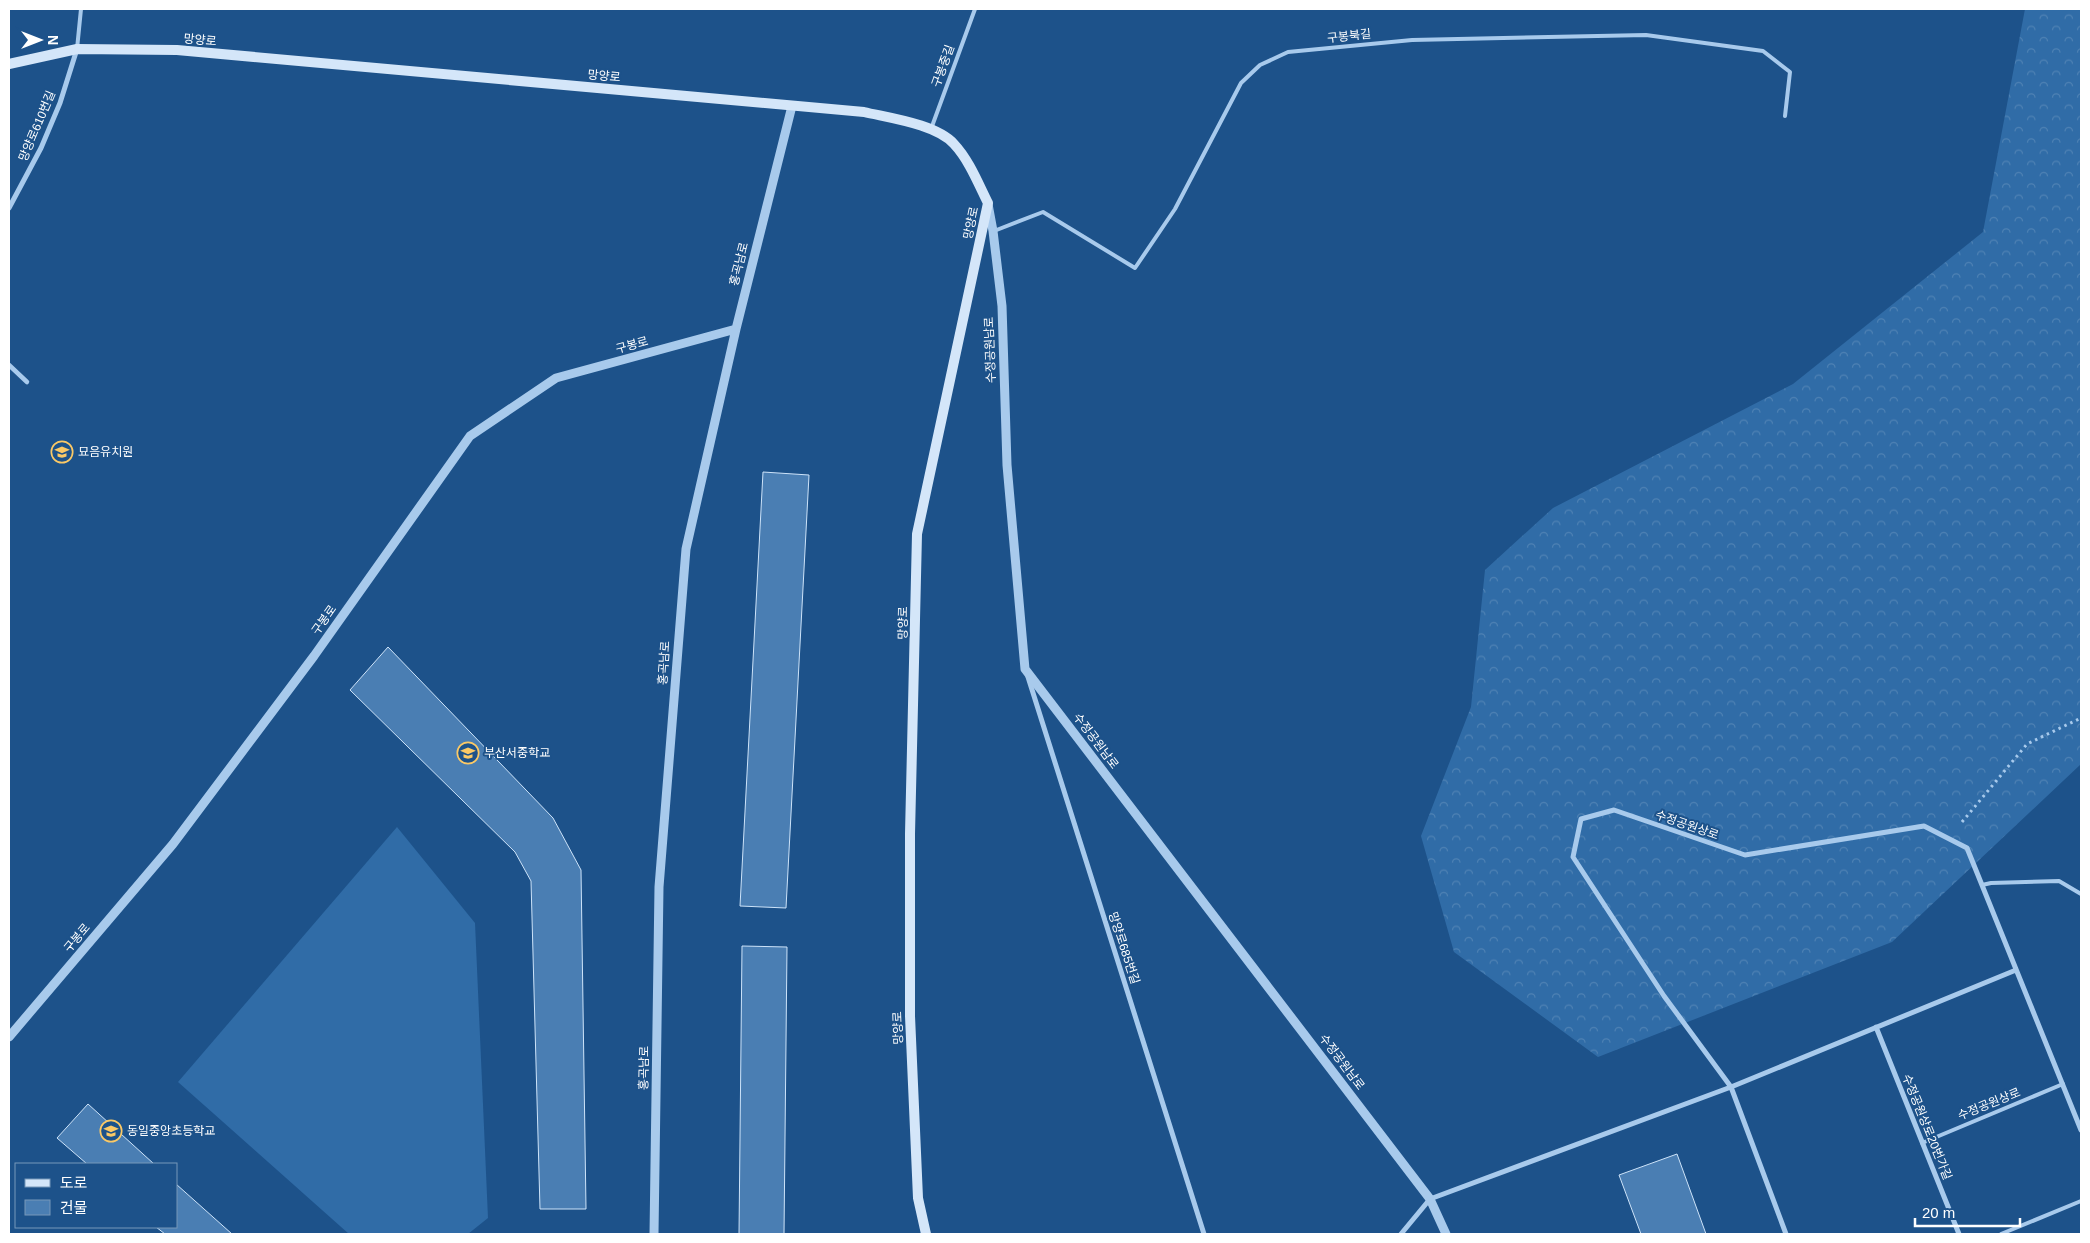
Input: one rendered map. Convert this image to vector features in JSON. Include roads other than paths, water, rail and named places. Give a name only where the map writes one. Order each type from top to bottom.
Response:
[{"type":"main road","name":"망양로","points":[[9,64],[77,49],[176,50],[864,112],[931,129],[953,143],[973,172],[988,203],[917,534],[910,834],[910,1016],[918,1198],[926,1234]]},
{"type":"street","name":"망양로610번길","points":[[9,208],[41,148],[60,103],[77,49]]},
{"type":"street","name":"홍곡남로","points":[[654,1234],[659,887],[686,549],[736,329],[792,106]]},
{"type":"street","name":"수정공원남로","points":[[988,203],[1002,306],[1007,465],[1025,668],[1430,1199],[1446,1234]]},
{"type":"street","name":"구봉로","points":[[9,1037],[173,844],[314,656],[470,436],[556,378],[736,329]]},
{"type":"street","points":[[9,366],[27,382]]},
{"type":"street","name":"망양로685번길","points":[[1025,668],[1204,1234]]},
{"type":"street","name":"수정공원상로","points":[[1786,1234],[1731,1087],[1664,996],[1573,857],[1581,819],[1614,810],[1745,855],[1924,826],[1968,848],[2081,1130]]},
{"type":"street","points":[[1401,1234],[1430,1199],[1731,1087],[2016,970]]},
{"type":"street","name":"수정공원상로20번가길","points":[[1876,1027],[1959,1234]]},
{"type":"lane","points":[[77,49],[81,9]]},
{"type":"lane","name":"구봉중길","points":[[931,129],[975,9]]},
{"type":"lane","name":"구봉북길","points":[[993,231],[1043,212],[1135,268],[1175,210],[1241,83],[1260,65],[1288,52],[1412,40],[1568,36],[1646,35],[1720,44],[1763,51],[1790,72],[1785,116]]},
{"type":"lane","points":[[1982,885],[1991,883],[2059,882],[2081,894]]},
{"type":"lane","name":"수정공원상로","points":[[1922,1142],[2063,1084]]},
{"type":"lane","points":[[2002,1234],[2081,1201]]},
{"type":"place","name":"묘음유치원","points":[[62,452]]},
{"type":"place","name":"부산서중학교","points":[[468,753]]},
{"type":"place","name":"동일중앙초등학교","points":[[111,1131]]}]
